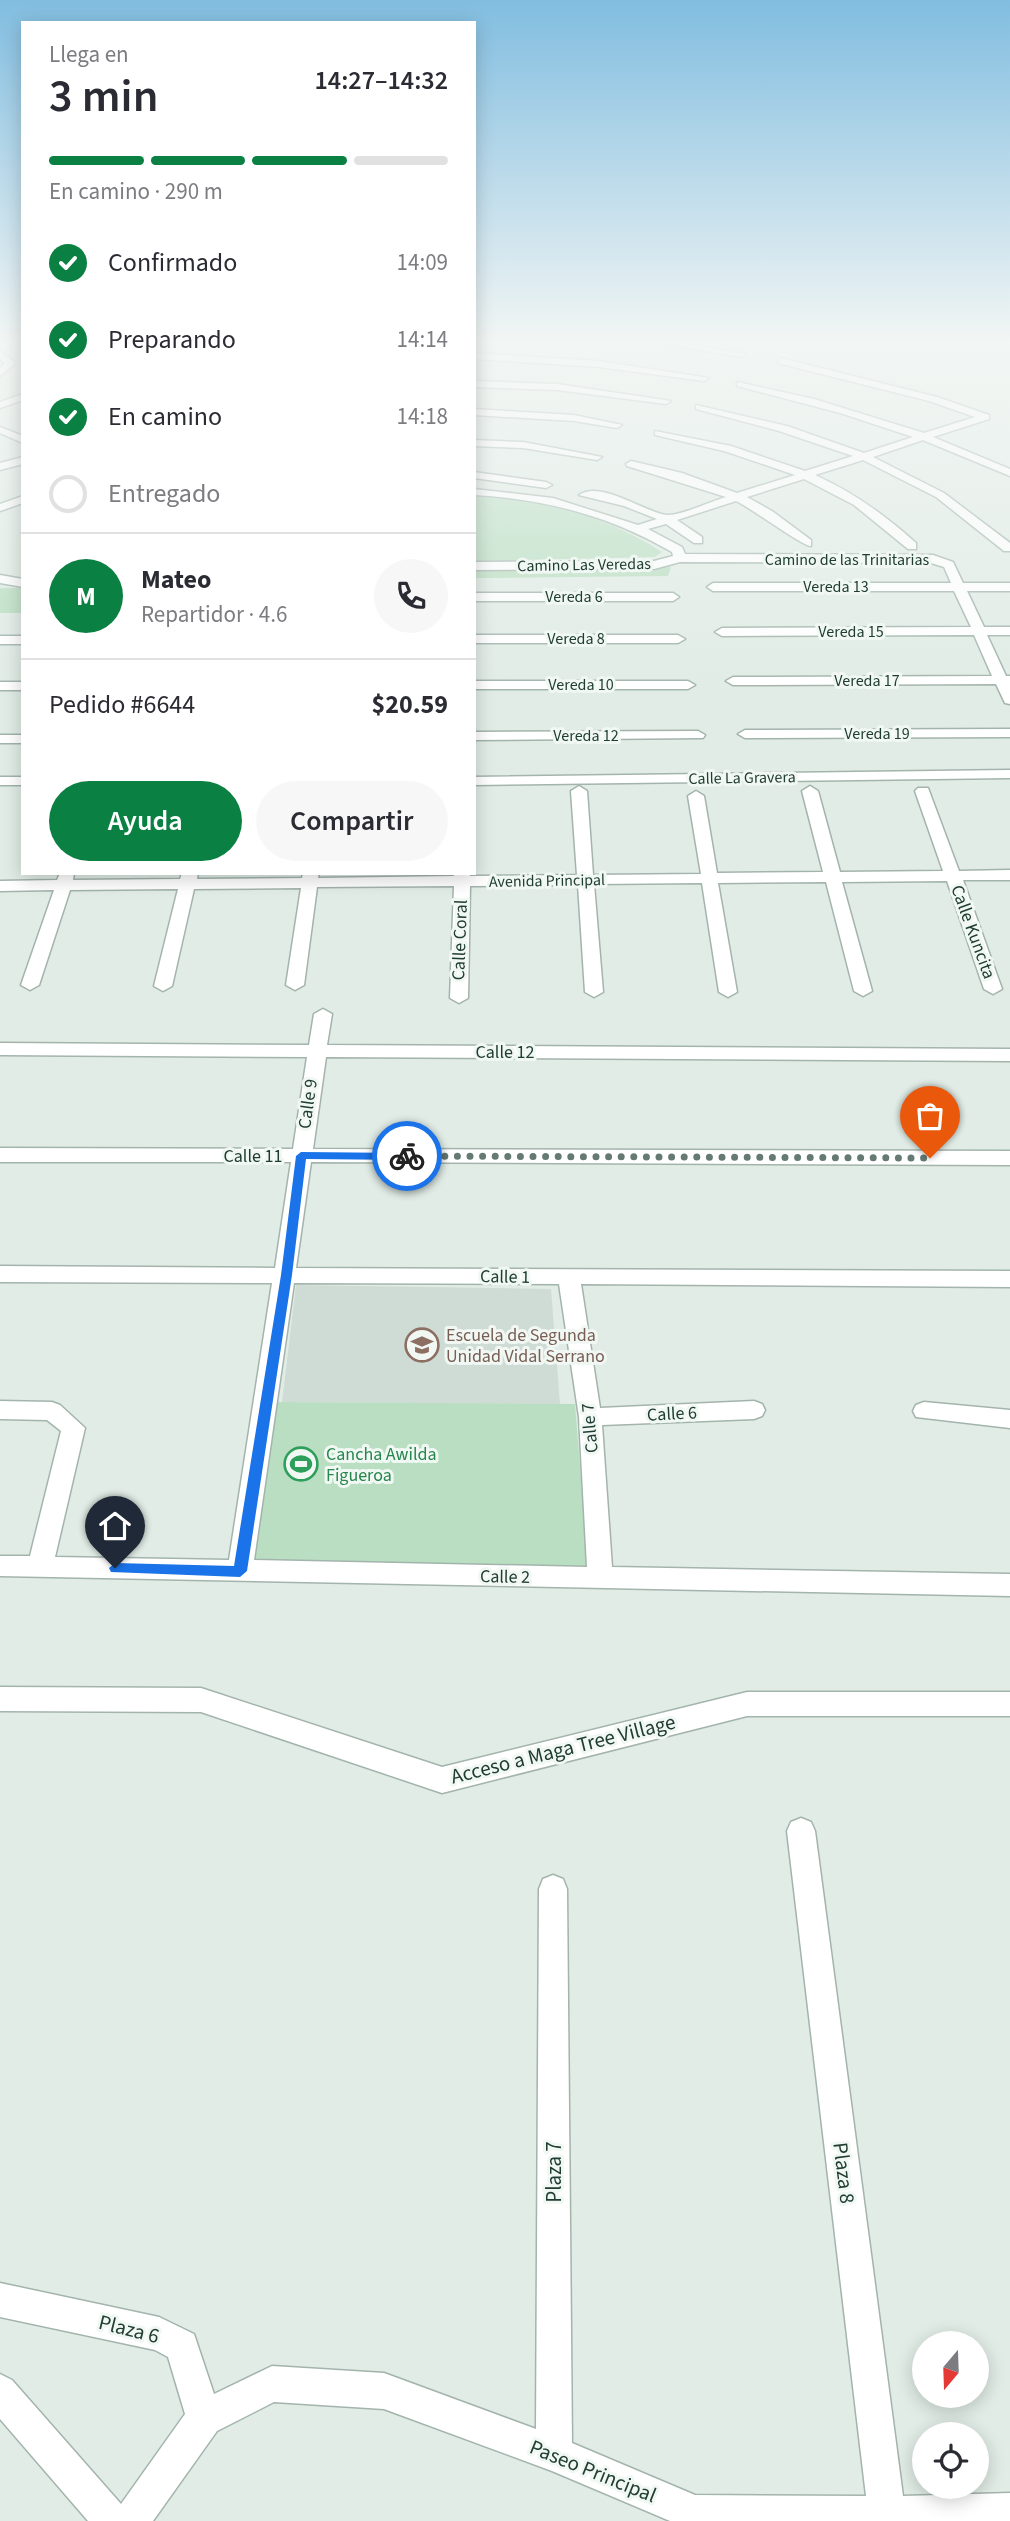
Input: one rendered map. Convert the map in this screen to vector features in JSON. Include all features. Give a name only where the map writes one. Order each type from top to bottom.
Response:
[{"type":"street","points":[[0,467],[21,461]]},
{"type":"street","points":[[765,461],[831,487],[878,515],[912,546]]},
{"type":"street","points":[[637,529],[844,461]]},
{"type":"street","points":[[873,461],[906,475],[960,506],[1008,548]]},
{"type":"street","points":[[981,461],[1010,473]]},
{"type":"street","points":[[631,464],[676,475],[737,497],[783,523],[807,542]]},
{"type":"street","points":[[476,475],[546,485]]},
{"type":"street","name":"Camino Las Veredas","points":[[476,492],[544,498],[593,512],[637,529],[678,550],[680,558],[654,565],[476,566]]},
{"type":"street","points":[[585,495],[621,502],[666,519],[698,540]]},
{"type":"street","points":[[0,508],[21,500]]},
{"type":"street","name":"Camino de las Trinitarias","points":[[680,558],[933,559],[949,565],[1005,680],[1010,700]]},
{"type":"street","points":[[0,579],[21,583]]},
{"type":"street","name":"Vereda 13","points":[[713,587],[1010,587]]},
{"type":"street","name":"Vereda 6","points":[[476,597],[673,597]]},
{"type":"street","name":"Vereda 15","points":[[722,632],[1010,631]]},
{"type":"street","name":"Vereda 8","points":[[476,639],[678,639]]},
{"type":"street","points":[[0,640],[21,640]]},
{"type":"street","name":"Vereda 17","points":[[733,681],[1005,680]]},
{"type":"street","name":"Vereda 10","points":[[476,685],[688,685]]},
{"type":"street","points":[[0,686],[21,686]]},
{"type":"street","name":"Vereda 19","points":[[745,734],[1010,733]]},
{"type":"street","name":"Vereda 12","points":[[476,736],[698,735]]},
{"type":"street","points":[[0,739],[21,739]]},
{"type":"street","name":"Calle La Gravera","points":[[476,781],[1010,774]]},
{"type":"street","points":[[0,781],[21,781]]},
{"type":"street","points":[[579,791],[583,880],[594,992]]},
{"type":"street","points":[[810,791],[863,991]]},
{"type":"street","name":"Calle Kuncita","points":[[923,791],[993,989]]},
{"type":"street","points":[[696,796],[707,879],[728,992]]},
{"type":"street","name":"Avenida Principal","points":[[0,886],[66,879],[583,880],[1010,875]]},
{"type":"street","name":"Calle Coral","points":[[459,998],[462,878]]},
{"type":"street","points":[[30,985],[66,879]]},
{"type":"street","points":[[163,986],[189,879]]},
{"type":"street","points":[[295,985],[311,879]]},
{"type":"street","name":"Calle 9","points":[[240,1571],[323,1014]]},
{"type":"street","name":"Calle 12","points":[[0,1049],[1010,1055]]},
{"type":"street","name":"Calle 11","points":[[0,1155],[1010,1158]]},
{"type":"street","name":"Calle 1","points":[[0,1274],[1010,1279]]},
{"type":"street","name":"Calle 7","points":[[569,1278],[590,1418],[600,1579]]},
{"type":"street","points":[[0,1410],[52,1411],[73,1428],[40,1567]]},
{"type":"street","name":"Calle 6","points":[[590,1418],[754,1410]]},
{"type":"street","points":[[924,1411],[1010,1419]]},
{"type":"street","name":"Calle 2","points":[[0,1566],[1010,1585]]},
{"type":"street","name":"Acceso a Maga Tree Village","points":[[0,1699],[201,1700],[442,1780],[747,1704],[1010,1704]]},
{"type":"street","name":"Plaza 8","points":[[802,1831],[887,2515]]},
{"type":"street","name":"Plaza 7","points":[[553,1889],[554,2454]]},
{"type":"street","name":"Plaza 6","points":[[0,2300],[159,2334],[182,2346],[204,2418]]},
{"type":"street","name":"Paseo Principal","points":[[204,2418],[272,2384],[384,2391],[554,2454],[695,2513],[887,2515],[1010,2511]]},
{"type":"street","points":[[0,2392],[112,2521]]},
{"type":"street","points":[[131,2521],[204,2418]]},
{"type":"shaded area","name":"Escuela de Segunda Unidad Vidal Serrano","points":[[296,1285],[551,1289],[560,1404],[282,1402]]},
{"type":"green space","points":[[476,497],[523,501],[595,519],[619,528],[662,552],[655,557],[476,561]]},
{"type":"green space","points":[[671,567],[668,576],[476,578],[476,571]]},
{"type":"green space","points":[[0,588],[21,588],[21,613],[0,613]]},
{"type":"green space","points":[[274,1402],[575,1404],[588,1567],[258,1563],[254,1558]]},
{"type":"way so far","points":[[407,1156],[930,1158]]},
{"type":"place","name":"Escuela de Segunda Unidad Vidal Serrano","points":[[422,1345]]},
{"type":"place","name":"Cancha Awilda Figueroa","points":[[301,1464]]},
{"type":"route","points":[[115,1568],[240,1571],[286,1275],[301,1156],[407,1156]]}]
